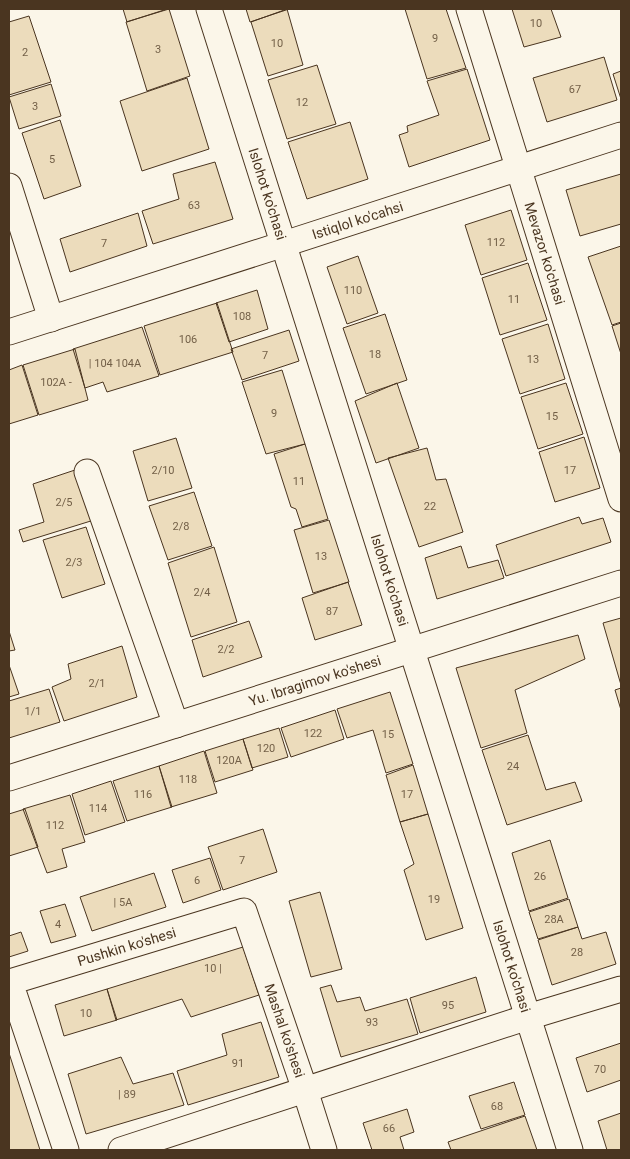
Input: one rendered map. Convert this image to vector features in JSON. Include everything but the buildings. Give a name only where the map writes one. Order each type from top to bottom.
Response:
[{"type":"street","name":"Islohot ko'chasi","points":[[209,9],[570,1150]]},
{"type":"street","name":"Mevazor ko'chasi","points":[[469,9],[621,499]]},
{"type":"street","name":"Istiqlol ko'cahsi","points":[[9,332],[621,135]]},
{"type":"street","points":[[9,186],[50,319]]},
{"type":"street","points":[[87,472],[176,725]]},
{"type":"street","name":"Yu. Ibragimov ko'shesi","points":[[9,778],[621,583]]},
{"type":"street","name":"Pushkin ko'shesi","points":[[66,1150],[10,982],[244,912]]},
{"type":"street","name":"Mashal ko'shesi","points":[[244,912],[324,1150]]},
{"type":"street","points":[[120,1150],[528,1017],[621,989]]}]
